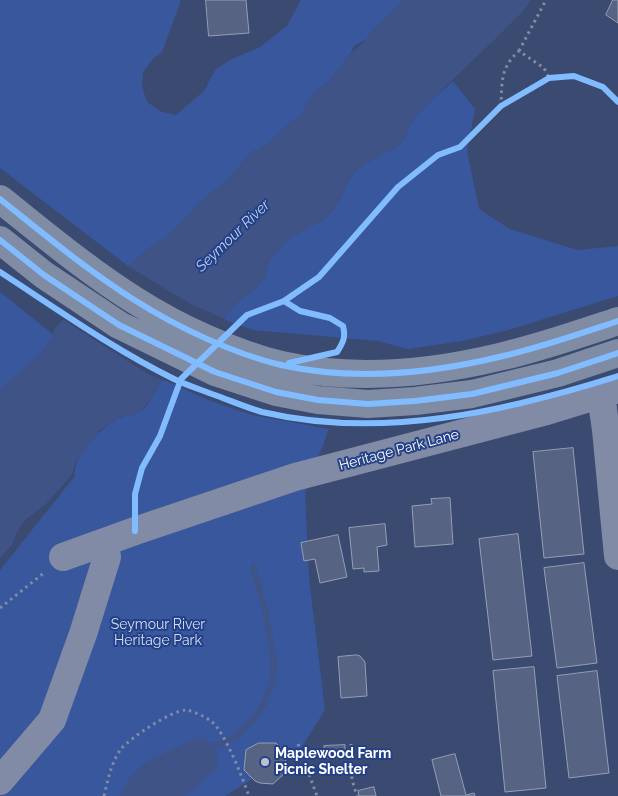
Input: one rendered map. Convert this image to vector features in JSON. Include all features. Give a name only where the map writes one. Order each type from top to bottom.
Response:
[{"type":"main road","points":[[0,198],[102,279],[137,302],[191,331],[236,350],[281,365],[321,371],[364,374],[411,372],[452,367],[501,357],[618,321]]},
{"type":"main road","points":[[0,240],[44,275],[119,325],[215,372],[276,392],[318,400],[368,404],[415,401],[472,394],[558,373],[618,353]]},
{"type":"street","name":"Heritage Park Lane","points":[[63,557],[295,477],[537,414],[609,392]]},
{"type":"street","points":[[609,392],[606,430],[618,556]]},
{"type":"street","points":[[0,781],[52,720],[83,634],[107,557],[105,542]]},
{"type":"path","points":[[501,106],[503,72],[509,60],[519,51],[546,0]]},
{"type":"path","points":[[519,51],[544,68],[549,78]]},
{"type":"path","points":[[540,83],[549,78],[557,78]]},
{"type":"path","points":[[494,113],[501,106],[509,102]]},
{"type":"path","points":[[0,608],[63,557]]},
{"type":"path","points":[[104,796],[114,761],[123,747],[147,727],[184,710],[193,712],[212,722],[222,736],[244,779],[249,796]]},
{"type":"path","points":[[298,744],[317,796]]},
{"type":"path","points":[[351,744],[352,780],[356,796]]},
{"type":"green space","points":[[0,0],[181,0],[162,52],[153,59],[143,72],[142,87],[147,102],[162,112],[176,115],[204,91],[216,69],[232,59],[260,47],[287,26],[301,0],[404,0],[373,29],[367,39],[354,46],[327,84],[315,91],[301,115],[287,125],[276,137],[260,149],[252,152],[226,181],[200,202],[169,235],[149,248],[128,266],[0,168]]},
{"type":"green space","points":[[453,81],[475,109],[467,151],[479,209],[510,229],[577,250],[618,246],[618,296],[508,330],[462,341],[408,349],[378,341],[253,330],[223,319],[237,302],[254,290],[265,278],[269,261],[290,238],[324,219],[338,204],[349,180],[357,169],[399,145],[406,136],[409,125],[426,105]]},
{"type":"green space","points":[[0,292],[60,340],[0,396]]},
{"type":"green space","name":"Seymour River Heritage Park","points":[[162,379],[208,400],[252,415],[329,429],[305,493],[309,578],[325,710],[301,748],[225,796],[0,796],[0,570],[75,476],[78,459],[89,443],[104,428],[119,418],[144,409]]},
{"type":"water","name":"Seymour River","points":[[404,0],[531,0],[522,12],[490,44],[426,105],[409,125],[406,136],[399,145],[357,169],[333,210],[324,219],[290,238],[269,261],[265,278],[254,290],[237,302],[225,317],[162,379],[152,398],[142,410],[132,415],[120,417],[100,430],[76,461],[71,476],[46,504],[25,520],[17,532],[12,545],[0,558],[0,389],[40,354],[52,337],[55,328],[79,304],[149,248],[169,235],[200,202],[226,181],[252,152],[260,149],[276,137],[287,125],[301,115],[315,91],[327,84],[350,54]]},
{"type":"water","points":[[194,739],[207,741],[214,747],[217,757],[217,770],[189,793],[184,796],[119,796],[128,780],[144,763]]},
{"type":"pier","points":[[126,265],[189,303],[226,320],[164,381],[146,373],[62,319],[77,302]]},
{"type":"building","points":[[206,0],[246,0],[249,33],[209,36]]},
{"type":"building","points":[[613,0],[618,0],[618,23],[606,15]]},
{"type":"building","points":[[573,448],[584,554],[544,558],[533,452]]},
{"type":"building","points":[[450,498],[453,544],[415,547],[412,506],[432,504],[431,499]]},
{"type":"building","points":[[385,524],[387,545],[377,547],[379,571],[364,572],[364,568],[353,569],[349,528]]},
{"type":"building","points":[[518,534],[532,656],[493,660],[479,539]]},
{"type":"building","points":[[338,535],[347,577],[320,583],[315,559],[304,561],[301,543]]},
{"type":"building","points":[[584,563],[597,663],[557,668],[544,568]]},
{"type":"building","points":[[357,655],[365,662],[367,696],[341,698],[338,657]]},
{"type":"building","points":[[534,667],[546,788],[505,792],[493,671]]},
{"type":"building","points":[[597,671],[609,773],[569,778],[557,676]]},
{"type":"building","name":"Maplewood Farm Picnic Shelter","points":[[259,743],[276,743],[286,754],[285,773],[273,784],[255,781],[244,770],[246,750]]},
{"type":"building","points":[[345,745],[345,758],[325,758],[324,746]]},
{"type":"building","points":[[455,754],[466,795],[474,793],[475,796],[441,796],[432,760]]},
{"type":"building","points":[[374,787],[376,796],[359,796],[358,791]]},
{"type":"waterway","points":[[207,749],[236,737],[256,717],[273,681],[274,663],[265,609],[253,567]]},
{"type":"cycle path","points":[[135,531],[135,494],[142,468],[160,436],[181,379],[247,315],[284,301],[319,277],[398,187],[438,155],[460,147],[501,106],[549,78],[574,76],[603,87],[618,102]]},
{"type":"cycle path","points":[[0,199],[83,265],[152,311],[225,347],[281,365],[335,373],[363,374],[445,368],[529,349],[618,321]]},
{"type":"cycle path","points":[[0,240],[44,275],[119,325],[215,372],[276,392],[318,400],[368,404],[415,401],[472,394],[558,373],[618,353]]},
{"type":"cycle path","points":[[0,272],[107,342],[174,379],[262,412],[307,420],[352,423],[442,418],[531,401],[618,376]]},
{"type":"cycle path","points":[[284,301],[300,311],[330,318],[343,326],[344,333],[342,343],[337,352],[289,363]]},
{"type":"place","name":"Maplewood Farm Picnic Shelter","points":[[265,762]]}]
